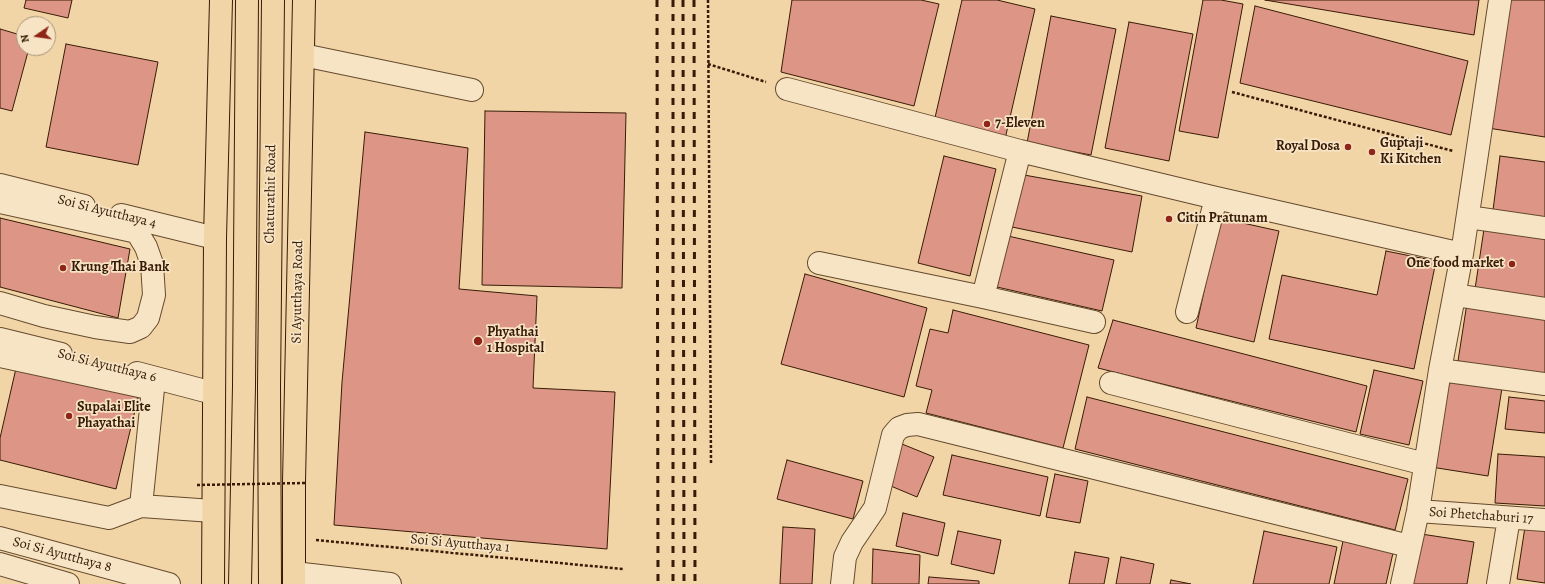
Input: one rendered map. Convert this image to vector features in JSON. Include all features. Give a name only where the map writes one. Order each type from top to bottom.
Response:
[{"type":"main road","points":[[213,584],[215,238],[221,0]]},
{"type":"main road","name":"Chaturathit Road","points":[[240,584],[244,386],[248,0]]},
{"type":"main road","name":"Chaturathit Road","points":[[270,584],[269,387],[273,0]]},
{"type":"main road","name":"Si Ayutthaya Road","points":[[294,578],[294,482],[304,0]]},
{"type":"street","points":[[1402,584],[1418,511],[1440,370],[1462,254],[1500,0]]},
{"type":"street","points":[[303,55],[472,90]]},
{"type":"street","points":[[788,89],[1020,151],[1216,198],[1462,254]]},
{"type":"street","points":[[983,297],[1020,151]]},
{"type":"street","name":"Soi Si Ayutthaya 4","points":[[0,185],[215,238]]},
{"type":"street","points":[[1188,312],[1216,198]]},
{"type":"street","points":[[0,202],[137,232],[146,247],[152,264],[154,296],[148,318],[141,327],[130,332],[95,327],[44,316],[0,303]]},
{"type":"street","points":[[1468,217],[1545,228]]},
{"type":"street","points":[[819,263],[1094,322]]},
{"type":"street","points":[[1455,295],[1545,309]]},
{"type":"street","points":[[44,316],[44,350]]},
{"type":"street","name":"Soi Si Ayutthaya 6","points":[[0,339],[213,393]]},
{"type":"street","points":[[0,356],[153,389],[141,506]]},
{"type":"street","points":[[1440,370],[1545,384]]},
{"type":"street","points":[[1111,383],[1425,464]]},
{"type":"street","points":[[842,584],[845,557],[852,542],[875,508],[894,435],[899,428],[907,425],[918,424],[1410,546]]},
{"type":"street","points":[[0,496],[109,518],[141,506],[213,511]]},
{"type":"street","name":"Soi Phetchaburi 17","points":[[1418,511],[1545,520]]},
{"type":"street","points":[[1498,584],[1508,518]]},
{"type":"street","name":"Soi Si Ayutthaya 8","points":[[0,538],[169,584]]},
{"type":"street","points":[[0,564],[68,584]]},
{"type":"street","points":[[294,578],[390,584]]},
{"type":"path","points":[[708,0],[711,463]]},
{"type":"path","points":[[708,64],[788,89]]},
{"type":"path","points":[[1232,92],[1477,157]]},
{"type":"path","points":[[197,485],[305,483]]},
{"type":"path","name":"Soi Si Ayutthaya 1","points":[[294,538],[623,569]]},
{"type":"building","points":[[26,0],[72,0],[68,18],[24,8]]},
{"type":"building","points":[[792,0],[921,0],[939,4],[914,106],[781,72]]},
{"type":"building","points":[[962,0],[997,0],[1035,9],[1005,139],[934,122]]},
{"type":"building","points":[[1203,0],[1221,0],[1243,4],[1218,138],[1179,131]]},
{"type":"building","points":[[1265,0],[1479,0],[1474,35]]},
{"type":"building","points":[[1506,0],[1545,0],[1545,137],[1488,128]]},
{"type":"building","points":[[1255,6],[1468,61],[1451,135],[1240,83]]},
{"type":"building","points":[[1051,16],[1116,29],[1091,155],[1027,143]]},
{"type":"building","points":[[1129,22],[1193,34],[1169,161],[1105,148]]},
{"type":"building","points":[[0,29],[16,34],[16,56],[27,56],[12,111],[0,108]]},
{"type":"building","points":[[66,44],[158,62],[138,165],[46,147]]},
{"type":"building","points":[[485,111],[626,113],[622,288],[482,285]]},
{"type":"building","points":[[365,132],[468,148],[459,289],[537,296],[533,388],[615,392],[607,549],[334,525],[342,382]]},
{"type":"building","points":[[944,156],[996,169],[970,276],[918,263]]},
{"type":"building","points":[[1500,156],[1545,162],[1545,218],[1493,210]]},
{"type":"building","points":[[1024,175],[1142,196],[1132,252],[1012,227]]},
{"type":"building","name":"Krung Thai Bank","points":[[0,218],[130,249],[118,318],[0,287]]},
{"type":"building","points":[[1220,218],[1279,231],[1254,342],[1196,328]]},
{"type":"building","name":"One food market","points":[[1484,229],[1545,239],[1545,300],[1475,289]]},
{"type":"building","points":[[1008,236],[1114,260],[1102,311],[997,287]]},
{"type":"building","points":[[1386,251],[1436,261],[1414,369],[1269,339],[1282,275],[1377,295]]},
{"type":"building","points":[[805,274],[927,308],[904,397],[781,364]]},
{"type":"building","points":[[1467,303],[1545,317],[1545,377],[1458,361]]},
{"type":"building","points":[[953,310],[1089,345],[1063,448],[926,413],[932,390],[916,386],[930,329],[948,333]]},
{"type":"building","points":[[1113,320],[1367,386],[1356,432],[1098,368]]},
{"type":"building","name":"Supalai Elite Phayathai","points":[[17,364],[139,394],[116,489],[0,460],[0,438]]},
{"type":"building","points":[[1374,370],[1423,381],[1409,445],[1360,434]]},
{"type":"building","points":[[1446,379],[1502,388],[1488,476],[1431,467]]},
{"type":"building","points":[[1087,397],[1408,479],[1395,530],[1075,449]]},
{"type":"building","points":[[1509,397],[1545,401],[1545,433],[1505,429]]},
{"type":"building","points":[[902,444],[934,457],[917,497],[886,484]]},
{"type":"building","points":[[1498,454],[1545,457],[1545,506],[1495,503]]},
{"type":"building","points":[[952,455],[1048,477],[1040,516],[943,495]]},
{"type":"building","points":[[787,460],[863,481],[853,519],[777,499]]},
{"type":"building","points":[[1055,474],[1088,481],[1080,523],[1046,517]]},
{"type":"building","points":[[903,513],[945,523],[938,556],[896,546]]},
{"type":"building","points":[[783,527],[815,529],[812,584],[780,584]]},
{"type":"building","points":[[1525,527],[1545,530],[1545,583],[1517,579]]},
{"type":"building","points":[[958,531],[1001,540],[994,574],[951,564]]},
{"type":"building","points":[[1264,531],[1337,547],[1329,584],[1253,584]]},
{"type":"building","points":[[1421,534],[1474,542],[1467,584],[1413,584]]},
{"type":"building","points":[[1343,541],[1393,553],[1386,584],[1334,584]]},
{"type":"building","points":[[873,549],[920,555],[919,584],[872,584]]},
{"type":"building","points":[[1075,552],[1109,558],[1104,584],[1069,584]]},
{"type":"building","points":[[1121,557],[1154,564],[1150,584],[1116,584]]},
{"type":"building","points":[[929,577],[979,581],[979,584],[928,584]]},
{"type":"building","points":[[1171,580],[1191,584],[1170,584]]},
{"type":"railway","points":[[657,0],[658,584]]},
{"type":"railway","points":[[673,0],[673,584]]},
{"type":"railway","points":[[683,0],[684,584]]},
{"type":"railway","points":[[694,0],[695,584]]},
{"type":"place","name":"7-Eleven","points":[[987,124]]},
{"type":"place","name":"Royal Dosa","points":[[1348,147]]},
{"type":"place","name":"Guptaji Ki Kitchen","points":[[1372,152]]},
{"type":"place","name":"Citin Pratunam","points":[[1169,219]]},
{"type":"place","name":"One food market","points":[[1512,264]]},
{"type":"place","name":"Krung Thai Bank","points":[[63,268]]},
{"type":"place","name":"Phyathai 1 Hospital","points":[[478,341]]},
{"type":"place","name":"Supalai Elite Phayathai","points":[[69,416]]}]
